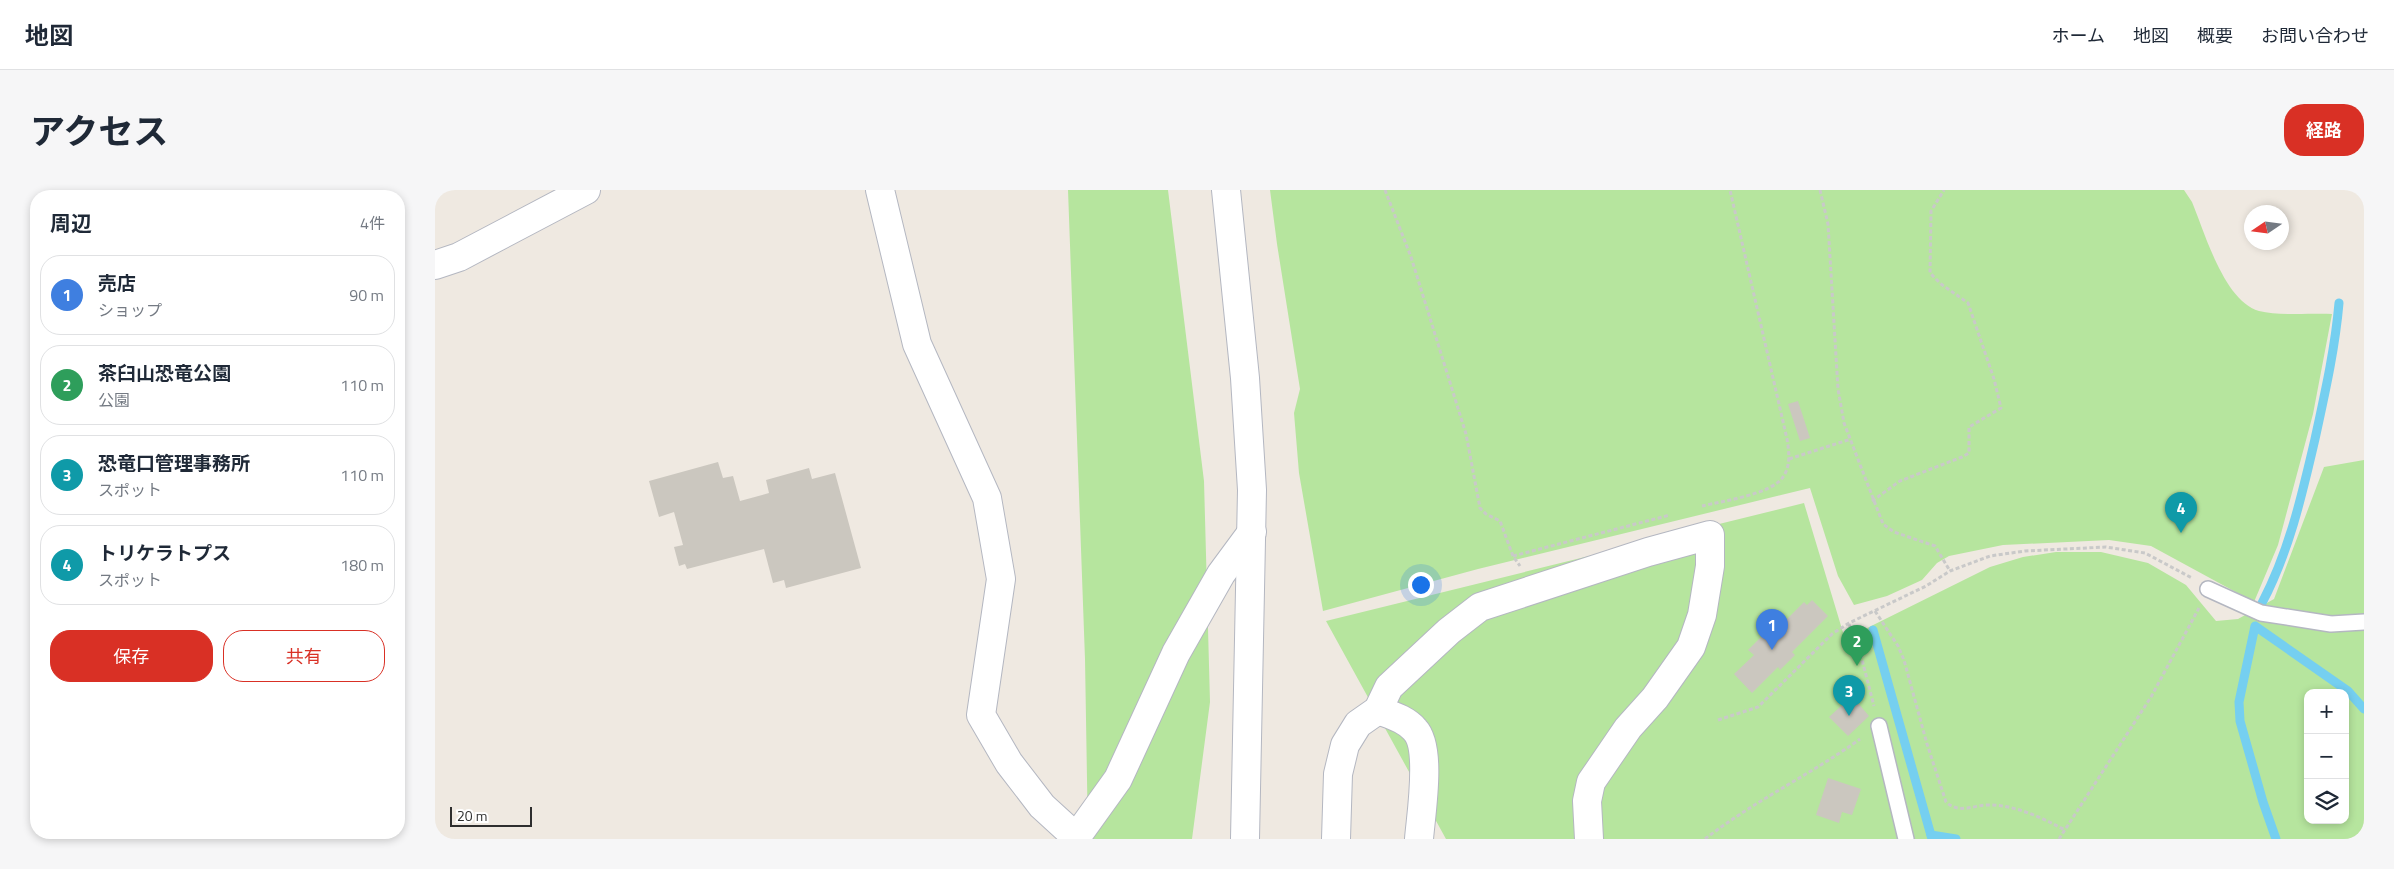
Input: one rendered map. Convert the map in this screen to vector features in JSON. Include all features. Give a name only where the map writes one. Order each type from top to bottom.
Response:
[{"type":"street","points":[[435,265],[459,256],[586,190]]},
{"type":"street","points":[[880,190],[917,344],[987,498],[1001,579],[981,715],[1009,763],[1037,799],[1075,838],[1117,779],[1176,653],[1221,574],[1252,532]]},
{"type":"street","points":[[1226,190],[1245,378],[1253,490],[1245,839]]},
{"type":"street","points":[[1336,839],[1338,774],[1345,745],[1357,724],[1378,710],[1389,687],[1449,631],[1480,607],[1648,552],[1710,535],[1710,566],[1704,605],[1691,647],[1655,698],[1629,728],[1591,782],[1587,801],[1589,839]]},
{"type":"street","points":[[1378,710],[1398,717],[1416,730],[1425,752],[1419,839]]},
{"type":"lane","points":[[2208,589],[2261,614],[2331,624],[2364,622]]},
{"type":"lane","points":[[1879,726],[1906,839]]},
{"type":"path","points":[[1385,190],[1411,257],[1466,434],[1480,508],[1500,521],[1513,556],[1676,513]]},
{"type":"path","points":[[1695,508],[1772,488],[1783,477],[1789,459],[1787,438],[1730,190]]},
{"type":"path","points":[[1820,190],[1828,224],[1838,390],[1844,423],[1872,501],[1883,524],[1894,532],[1935,546],[1950,571]]},
{"type":"path","points":[[1872,501],[1900,481],[1969,453],[1969,427],[2001,408],[1994,379],[1969,303],[1941,284],[1930,273],[1931,211],[1944,190]]},
{"type":"path","points":[[1789,459],[1851,439]]},
{"type":"path","points":[[1717,720],[1758,706],[1832,634],[1849,623],[1927,586],[1950,571],[1990,556],[2025,551],[2106,547],[2145,553],[2177,569],[2208,589],[2187,633],[2151,697],[2059,839]]},
{"type":"path","points":[[1875,611],[1898,646],[1904,660],[1927,744],[1947,802],[1952,807],[1959,809],[1989,805],[2013,808],[2065,830]]},
{"type":"path","points":[[1705,839],[1728,821],[1839,755],[1879,726],[1860,652],[1849,623]]},
{"type":"green space","points":[[1068,190],[1168,190],[1204,481],[1210,702],[1192,839],[1088,839],[1085,659]]},
{"type":"green space","points":[[1270,190],[2184,190],[2192,202],[2217,264],[2236,294],[2247,305],[2267,313],[2332,314],[2313,414],[2278,545],[2254,602],[2151,546],[2109,540],[2003,545],[1949,556],[1937,563],[1922,580],[1887,596],[1854,605],[1838,576],[1810,488],[1478,569],[1323,611],[1299,473],[1294,413],[1300,389]]},
{"type":"green space","points":[[2364,460],[2364,839],[1446,839],[1326,621],[1804,503],[1845,639],[1990,567],[2023,557],[2056,552],[2101,552],[2148,563],[2186,585],[2216,621],[2238,619],[2274,599],[2324,467]]},
{"type":"building","points":[[1798,401],[1810,438],[1800,441],[1788,404]]},
{"type":"building","points":[[718,462],[723,478],[733,476],[740,501],[769,493],[766,480],[809,468],[812,479],[835,473],[861,568],[786,588],[784,580],[773,583],[764,549],[687,569],[685,564],[679,566],[674,547],[683,545],[674,512],[659,517],[649,481]]},
{"type":"building","points":[[1812,600],[1828,616],[1792,652],[1795,655],[1780,670],[1778,667],[1752,693],[1734,674],[1754,655],[1748,650],[1769,629],[1773,633],[1804,602],[1807,605]]},
{"type":"building","points":[[1852,696],[1869,716],[1848,736],[1829,717]]},
{"type":"building","points":[[1828,778],[1861,789],[1852,815],[1842,812],[1839,823],[1816,815]]},
{"type":"waterway","points":[[2262,603],[2280,564],[2294,523],[2305,481],[2329,371],[2339,303]]},
{"type":"waterway","points":[[2276,839],[2263,802],[2240,721],[2239,702],[2255,626],[2348,691],[2364,709]]},
{"type":"waterway","points":[[1873,630],[1932,839]]},
{"type":"waterway","points":[[1931,835],[1956,839]]},
{"type":"place","name":"トリケラトプス","points":[[2181,533]]},
{"type":"place","name":"売店","points":[[1772,650]]},
{"type":"place","name":"茶臼山恐竜公園","points":[[1857,666]]},
{"type":"place","name":"恐竜口管理事務所","points":[[1849,716]]}]
